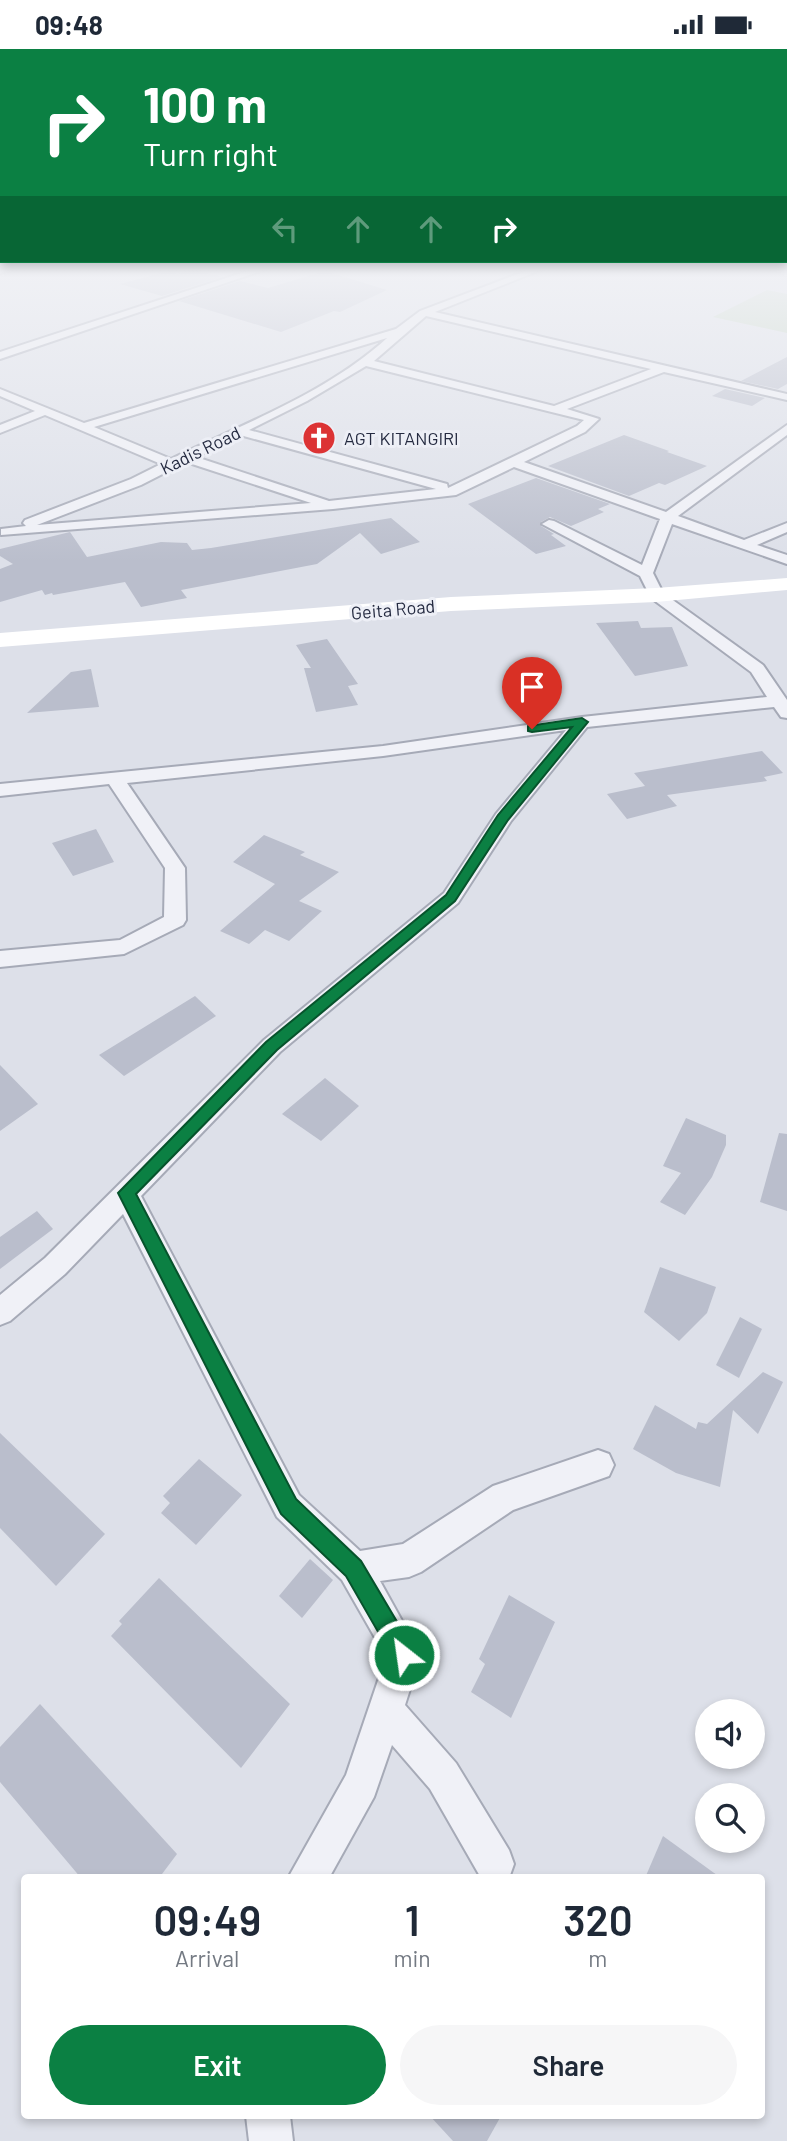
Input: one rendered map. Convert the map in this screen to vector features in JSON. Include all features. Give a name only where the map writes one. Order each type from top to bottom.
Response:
[{"type":"main road","name":"Geita Road","points":[[0,640],[451,604],[656,595],[787,584]]},
{"type":"street","points":[[83,426],[280,367]]},
{"type":"street","name":"Kadis Road","points":[[3,533],[136,481],[303,399],[356,367]]},
{"type":"street","points":[[3,533],[333,505],[456,491],[581,429],[593,419],[383,367]]},
{"type":"street","points":[[556,409],[666,367],[787,397]]},
{"type":"street","points":[[0,392],[171,464]]},
{"type":"street","points":[[0,429],[46,411]]},
{"type":"street","points":[[646,573],[667,518],[787,429]]},
{"type":"street","points":[[238,431],[456,491]]},
{"type":"street","points":[[184,457],[333,505]]},
{"type":"street","points":[[512,463],[787,561]]},
{"type":"street","points":[[0,790],[383,751],[582,722],[782,707],[757,669],[656,595],[646,573],[549,524]]},
{"type":"street","points":[[744,545],[787,527]]},
{"type":"street","points":[[0,1313],[55,1266],[272,1046],[450,898],[503,818],[582,722]]},
{"type":"street","points":[[0,959],[124,947],[175,920],[176,869],[115,779]]},
{"type":"street","points":[[126,1193],[288,1506],[354,1568],[404,1655],[361,1784],[309,1874]]},
{"type":"street","points":[[354,1568],[409,1560],[504,1497],[598,1465]]},
{"type":"street","points":[[386,1710],[443,1776],[495,1864]]},
{"type":"street","points":[[268,2119],[271,2141]]},
{"type":"building","points":[[769,367],[787,367],[787,384],[778,389],[741,381]]},
{"type":"building","points":[[725,389],[765,398],[752,406],[712,396]]},
{"type":"building","points":[[624,435],[707,466],[665,485],[659,483],[629,496],[548,466]]},
{"type":"building","points":[[536,478],[610,504],[598,509],[604,512],[571,526],[550,517],[541,522],[541,526],[566,546],[536,554],[468,504]]},
{"type":"building","points":[[391,518],[420,542],[381,554],[360,533],[317,564],[181,590],[187,598],[141,607],[125,582],[53,595],[45,595],[42,590],[0,602],[0,569],[13,564],[0,556],[0,549],[70,532],[87,557],[161,542],[187,543],[192,550],[211,548]]},
{"type":"building","points":[[638,621],[641,628],[672,627],[688,666],[635,676],[596,623]]},
{"type":"building","points":[[327,639],[358,684],[348,686],[358,705],[316,712],[304,668],[311,668],[296,645]]},
{"type":"building","points":[[91,669],[99,707],[27,713],[71,672]]},
{"type":"building","points":[[762,751],[783,773],[764,777],[767,781],[667,795],[677,806],[627,819],[607,794],[645,786],[634,773]]},
{"type":"building","points":[[96,829],[114,862],[73,876],[52,843]]},
{"type":"building","points":[[264,835],[305,852],[300,855],[339,872],[299,901],[322,911],[289,941],[265,930],[249,944],[220,931],[275,884],[233,862]]},
{"type":"building","points":[[195,996],[216,1016],[124,1076],[99,1055]]},
{"type":"building","points":[[0,1065],[38,1104],[0,1131]]},
{"type":"building","points":[[325,1078],[359,1106],[321,1141],[282,1114]]},
{"type":"building","points":[[686,1118],[726,1135],[726,1145],[712,1177],[685,1215],[660,1202],[681,1173],[663,1166]]},
{"type":"building","points":[[779,1133],[787,1134],[787,1211],[760,1202]]},
{"type":"building","points":[[37,1211],[53,1229],[0,1269],[0,1237]]},
{"type":"building","points":[[660,1267],[716,1287],[707,1313],[679,1341],[644,1312]]},
{"type":"building","points":[[740,1317],[762,1329],[739,1378],[716,1365]]},
{"type":"building","points":[[763,1372],[783,1382],[758,1434],[733,1410],[720,1487],[676,1473],[633,1449],[655,1405],[696,1429],[698,1422],[707,1424]]},
{"type":"building","points":[[0,1433],[105,1534],[56,1586],[0,1528]]},
{"type":"building","points":[[199,1459],[242,1495],[196,1545],[161,1513],[170,1503],[163,1496]]},
{"type":"building","points":[[310,1559],[333,1580],[302,1618],[279,1596]]},
{"type":"building","points":[[159,1578],[290,1704],[241,1768],[111,1636],[122,1624],[119,1621]]},
{"type":"building","points":[[509,1595],[555,1622],[511,1718],[471,1692],[485,1664],[479,1659]]},
{"type":"building","points":[[40,1704],[177,1854],[162,1874],[78,1874],[0,1782],[0,1747]]},
{"type":"building","points":[[663,1836],[715,1874],[647,1874]]},
{"type":"building","points":[[433,2119],[499,2119],[487,2141],[453,2141]]},
{"type":"place","name":"AGT KITANGIRI","points":[[319,438]]},
{"type":"route","points":[[404,1655],[354,1568],[288,1506],[126,1193],[272,1046],[450,898],[503,818],[582,722],[532,729]]}]
